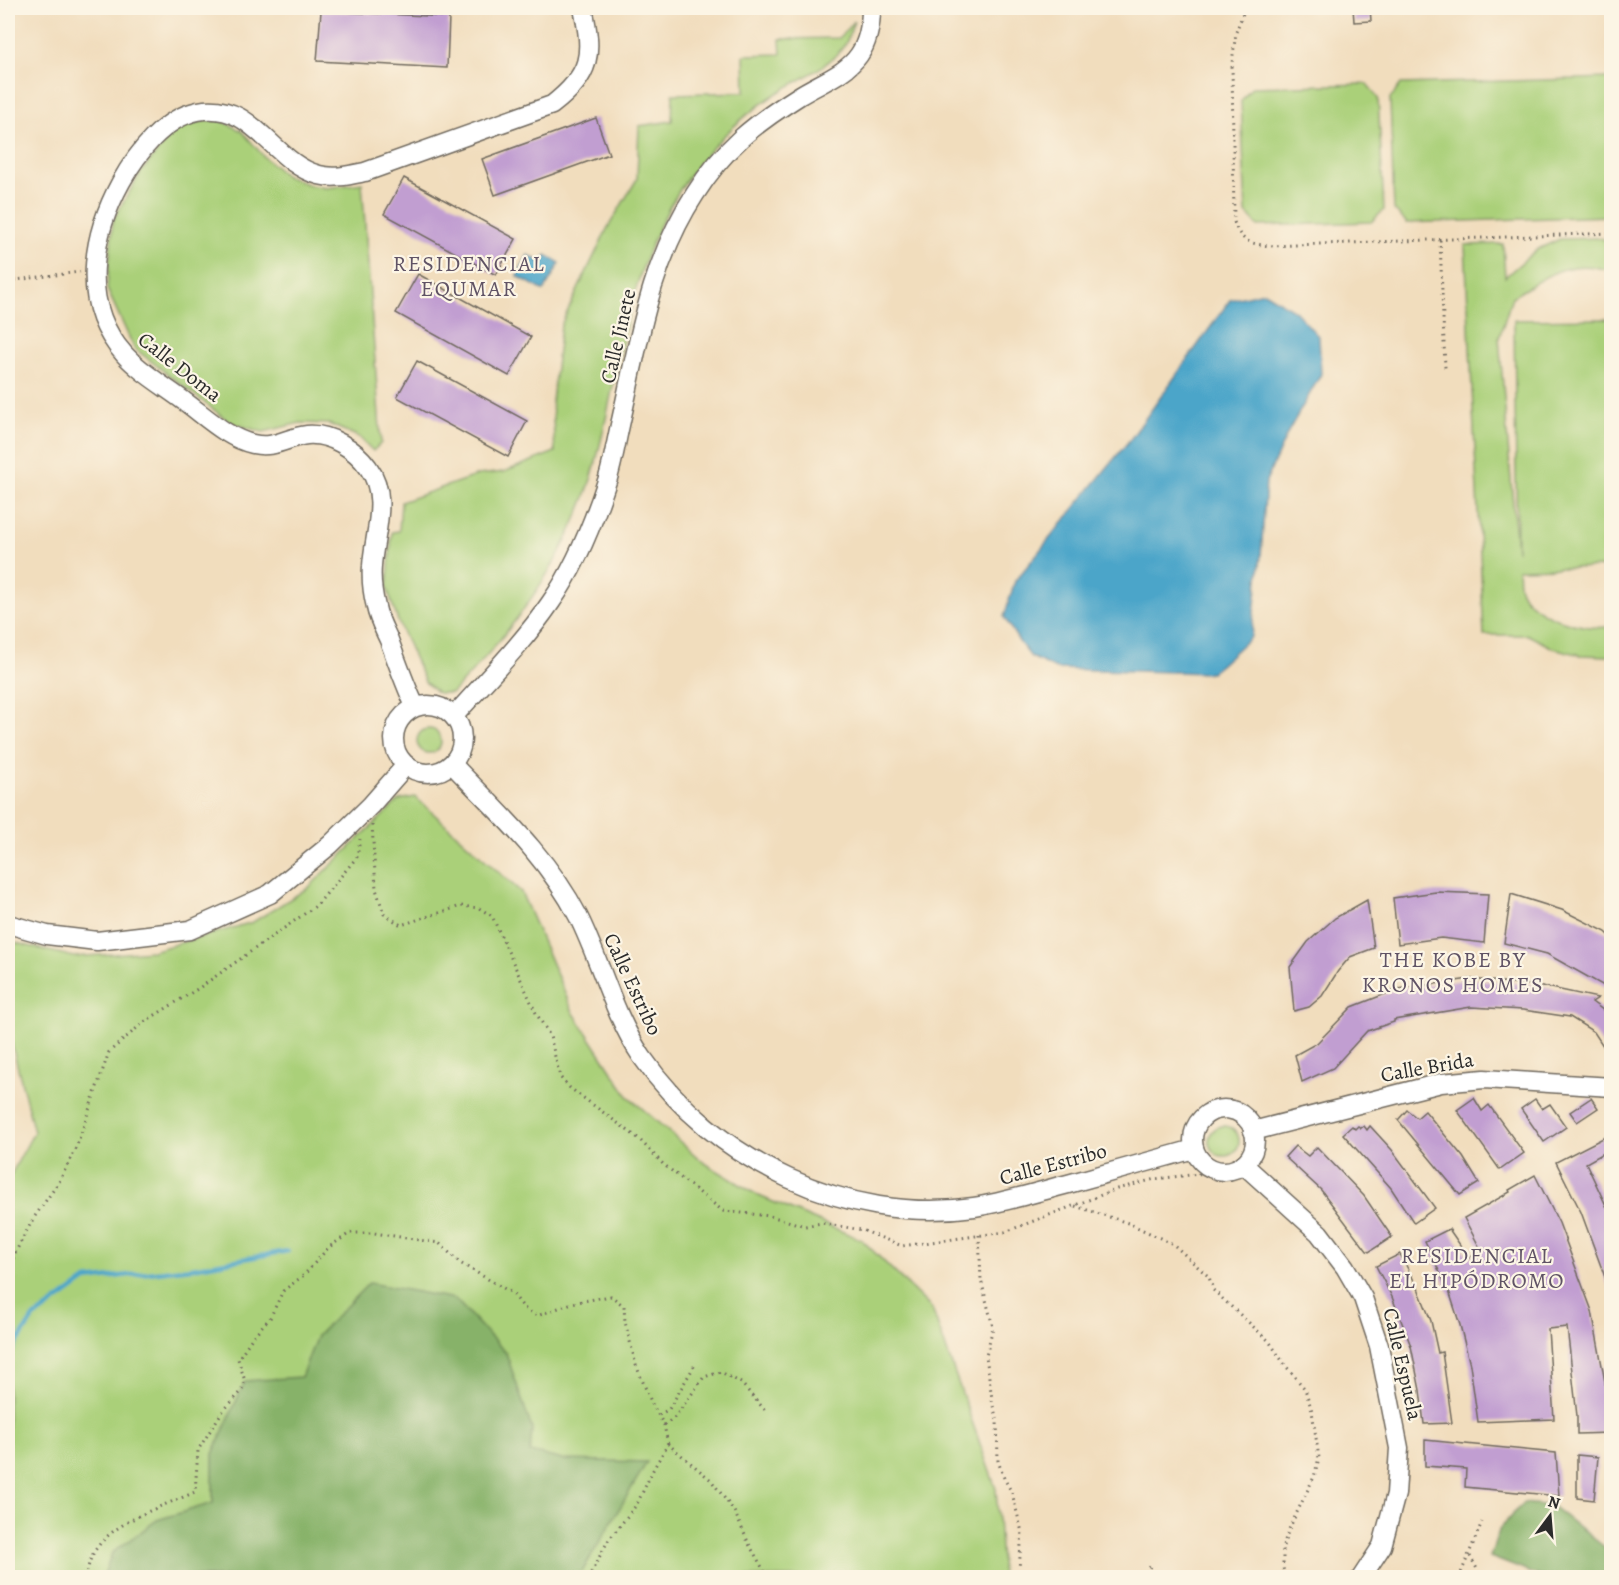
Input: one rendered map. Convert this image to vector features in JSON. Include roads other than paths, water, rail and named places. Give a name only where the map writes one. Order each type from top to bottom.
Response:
[{"type":"street","name":"Calle Doma","points":[[415,706],[376,607],[371,568],[381,502],[374,476],[360,456],[334,440],[308,435],[279,444],[254,444],[232,436],[135,365],[114,342],[101,315],[94,270],[94,254],[100,228],[120,183],[133,161],[165,127],[178,117],[200,111],[226,112],[245,119],[301,169],[321,176],[344,177],[364,172],[552,105],[567,93],[586,63],[590,39],[583,8]]},
{"type":"street","name":"Calle Jinete","points":[[454,716],[502,663],[552,601],[584,543],[608,477],[647,305],[661,260],[681,216],[710,171],[738,139],[772,113],[847,68],[860,54],[866,40],[871,8]]},
{"type":"street","points":[[426,704],[446,709],[454,716],[463,735],[459,755],[452,764],[434,773],[424,773],[406,765],[398,756],[394,745],[394,733],[405,712],[415,706],[426,704]]},
{"type":"street","name":"Calle Estribo","points":[[452,764],[519,832],[555,876],[579,917],[620,1018],[643,1057],[686,1108],[720,1138],[758,1163],[802,1185],[844,1198],[891,1207],[937,1210],[975,1207],[1196,1154]]},
{"type":"street","points":[[8,924],[47,935],[97,941],[190,930],[270,894],[330,845],[365,811],[406,765]]},
{"type":"street","name":"Calle Brida","points":[[1253,1131],[1441,1083],[1484,1079],[1611,1087]]},
{"type":"street","points":[[1224,1109],[1242,1115],[1253,1131],[1253,1149],[1243,1164],[1225,1171],[1215,1169],[1206,1165],[1196,1154],[1194,1130],[1205,1115],[1214,1110],[1224,1109]]},
{"type":"street","name":"Calle Espuela","points":[[1243,1164],[1319,1233],[1338,1258],[1363,1298],[1379,1346],[1399,1448],[1396,1494],[1382,1546],[1361,1578]]},
{"type":"water","points":[[528,255],[541,262],[546,255],[560,263],[544,291],[517,276]]},
{"type":"water","points":[[1264,292],[1295,311],[1319,337],[1321,374],[1288,432],[1266,481],[1261,556],[1251,637],[1211,673],[1056,669],[1031,657],[1004,617],[1015,581],[1132,437],[1230,300]]},
{"type":"waterway","points":[[8,1357],[33,1318],[86,1280],[192,1268],[288,1251]]},
{"type":"district","name":"RESIDENCIAL EQUMAR","points":[[469,276]]},
{"type":"district","name":"THE KOBE BY KRONOS HOMES","points":[[1453,972]]},
{"type":"district","name":"RESIDENCIAL EL HIPÓDROMO","points":[[1477,1268]]}]
